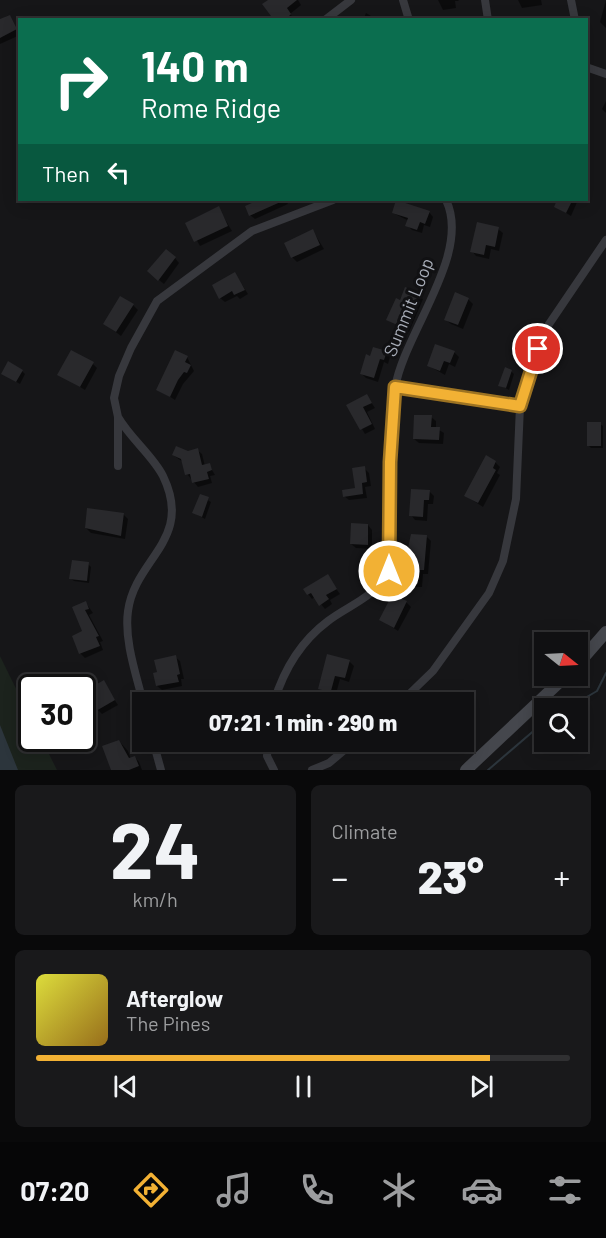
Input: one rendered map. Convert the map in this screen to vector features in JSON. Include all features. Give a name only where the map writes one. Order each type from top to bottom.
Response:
[{"type":"main road","points":[[588,653],[606,632]]},
{"type":"main road","points":[[466,770],[555,686]]},
{"type":"street","points":[[328,18],[351,0]]},
{"type":"street","points":[[403,0],[408,18]]},
{"type":"street","points":[[485,0],[488,18]]},
{"type":"street","points":[[571,0],[575,18]]},
{"type":"street","points":[[588,68],[606,74]]},
{"type":"street","points":[[118,466],[117,417],[114,398],[119,376],[131,348],[157,301],[252,231],[330,201]]},
{"type":"street","name":"Summit Loop","points":[[277,692],[283,673],[304,641],[329,620],[376,590],[389,571],[390,462],[395,387],[404,358],[436,287],[450,243],[452,222],[446,201]]},
{"type":"street","points":[[411,692],[433,671],[482,603],[503,561],[516,499],[520,406],[544,330],[606,240]]},
{"type":"street","points":[[395,387],[520,406]]},
{"type":"street","points":[[117,417],[163,475],[172,508],[171,523],[165,542],[137,584],[128,610],[128,632],[141,692]]},
{"type":"street","points":[[156,752],[161,770]]},
{"type":"street","points":[[267,752],[274,770]]},
{"type":"street","points":[[312,770],[329,763],[342,752]]},
{"type":"shaded area","points":[[0,656],[18,693],[18,752],[48,752],[57,770],[0,770]]},
{"type":"shaded area","points":[[0,725],[18,770],[0,770]]},
{"type":"building","points":[[268,0],[297,0],[287,8],[291,14],[287,18],[272,18],[262,4]]},
{"type":"building","points":[[10,15],[17,29],[0,38],[0,19]]},
{"type":"building","points":[[257,201],[283,201],[249,216],[245,206]]},
{"type":"building","points":[[396,201],[430,211],[425,224],[420,222],[417,230],[405,226],[408,218],[392,213]]},
{"type":"building","points":[[557,201],[570,201],[571,203],[566,213],[554,207]]},
{"type":"building","points":[[219,206],[228,226],[194,242],[185,223]]},
{"type":"building","points":[[477,222],[499,227],[495,247],[486,245],[484,255],[470,252]]},
{"type":"building","points":[[313,229],[320,245],[291,258],[284,243]]},
{"type":"building","points":[[166,249],[176,257],[158,281],[147,271]]},
{"type":"building","points":[[235,272],[245,290],[234,295],[232,291],[219,299],[212,285]]},
{"type":"building","points":[[405,287],[419,293],[404,328],[386,320],[396,298],[400,300]]},
{"type":"building","points":[[455,292],[469,298],[458,325],[444,320]]},
{"type":"building","points":[[120,296],[134,304],[116,332],[103,324]]},
{"type":"building","points":[[435,344],[455,351],[450,363],[444,361],[440,371],[427,366]]},
{"type":"building","points":[[373,347],[387,351],[384,360],[380,359],[374,378],[360,374],[366,354],[370,356]]},
{"type":"building","points":[[71,350],[94,362],[80,387],[57,375]]},
{"type":"building","points":[[175,350],[188,356],[185,362],[191,365],[187,373],[184,372],[178,380],[170,397],[156,390]]},
{"type":"building","points":[[8,361],[23,370],[16,382],[1,374]]},
{"type":"building","points":[[505,367],[512,370],[506,388],[498,386]]},
{"type":"building","points":[[367,394],[372,403],[363,407],[372,424],[360,430],[346,405]]},
{"type":"building","points":[[414,415],[432,415],[431,427],[440,427],[439,440],[413,439]]},
{"type":"building","points":[[587,422],[601,422],[601,446],[587,446]]},
{"type":"building","points":[[176,446],[188,451],[198,448],[202,465],[210,463],[212,470],[207,472],[209,479],[192,483],[190,474],[185,475],[181,459],[172,455]]},
{"type":"building","points":[[486,455],[496,461],[493,468],[496,470],[478,503],[464,496]]},
{"type":"building","points":[[365,466],[367,482],[362,483],[363,494],[343,497],[342,490],[355,488],[352,468]]},
{"type":"building","points":[[411,489],[430,490],[429,500],[424,500],[423,517],[409,516]]},
{"type":"building","points":[[200,494],[209,497],[202,517],[192,513]]},
{"type":"building","points":[[87,508],[124,513],[121,536],[85,528]]},
{"type":"building","points":[[351,523],[368,524],[368,545],[350,544]]},
{"type":"building","points":[[411,534],[427,535],[424,570],[419,570],[418,584],[406,583],[408,558],[406,557]]},
{"type":"building","points":[[72,560],[89,562],[87,581],[69,579]]},
{"type":"building","points":[[328,574],[337,589],[326,595],[329,599],[319,606],[311,593],[307,595],[303,589]]},
{"type":"building","points":[[395,589],[400,592],[398,597],[407,601],[394,628],[379,620]]},
{"type":"building","points":[[86,601],[89,609],[85,610],[99,636],[96,637],[100,646],[79,654],[72,636],[82,631],[72,607]]},
{"type":"building","points":[[327,654],[350,660],[345,678],[335,676],[331,691],[335,692],[321,692],[322,690],[318,689]]},
{"type":"building","points":[[176,655],[180,674],[177,675],[179,682],[156,686],[153,673],[157,672],[154,660]]},
{"type":"building","points":[[104,680],[115,700],[96,711],[96,685]]},
{"type":"building","points":[[119,740],[129,758],[135,756],[139,766],[129,770],[111,770],[102,746]]},
{"type":"waterway","points":[[585,698],[597,691],[606,673]]},
{"type":"waterway","points":[[488,770],[534,731]]},
{"type":"route","points":[[389,571],[390,462],[395,387],[520,406],[538,349]]}]
